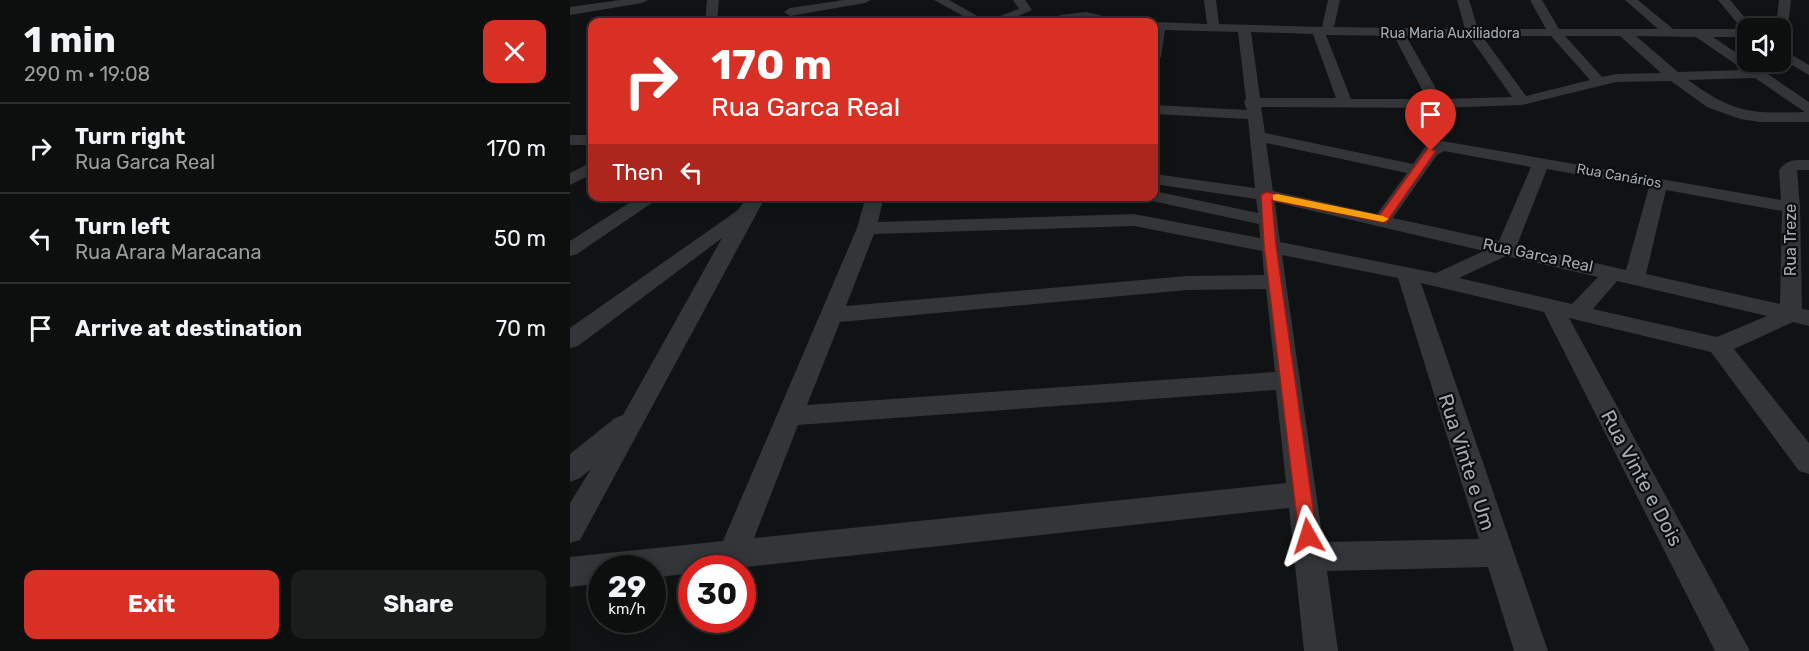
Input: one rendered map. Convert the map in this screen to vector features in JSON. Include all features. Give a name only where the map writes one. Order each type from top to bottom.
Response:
[{"type":"street","points":[[570,11],[635,0]]},
{"type":"street","points":[[711,18],[713,0]]},
{"type":"street","points":[[790,11],[865,0]]},
{"type":"street","points":[[940,0],[974,18]]},
{"type":"street","points":[[1006,18],[1026,10],[1019,0]]},
{"type":"street","points":[[1210,0],[1213,26]]},
{"type":"street","points":[[1334,0],[1323,32],[1346,104]]},
{"type":"street","points":[[1463,0],[1473,33],[1522,101]]},
{"type":"street","points":[[1536,0],[1555,33],[1597,80]]},
{"type":"street","points":[[1631,0],[1668,31]]},
{"type":"street","name":"Rua Maria Auxiliadora","points":[[1724,0],[1738,18]]},
{"type":"street","points":[[1783,18],[1785,0]]},
{"type":"street","points":[[1071,18],[1086,15],[1098,18]]},
{"type":"street","name":"Rua Maria Auxiliadora","points":[[1158,26],[1244,27],[1323,32],[1737,31]]},
{"type":"street","points":[[1244,27],[1321,651]]},
{"type":"street","points":[[1398,32],[1437,104]]},
{"type":"street","points":[[1698,32],[1809,109]]},
{"type":"street","points":[[1624,33],[1712,103],[1737,114],[1809,117]]},
{"type":"street","points":[[1791,59],[1809,71]]},
{"type":"street","points":[[1255,118],[1346,104],[1522,101],[1597,80],[1758,74]]},
{"type":"street","points":[[1158,110],[1255,118],[1418,170],[1382,220]]},
{"type":"street","points":[[570,140],[588,140]]},
{"type":"street","name":"Rua Canários","points":[[1418,170],[1431,151],[1448,146],[1791,207]]},
{"type":"street","points":[[1438,280],[1506,248],[1541,162]]},
{"type":"street","name":"Rua Treze","points":[[1800,316],[1789,166],[1809,165]]},
{"type":"street","points":[[570,180],[588,169]]},
{"type":"street","name":"Rua Garca Real","points":[[1158,180],[1266,195],[1635,276],[1800,316]]},
{"type":"street","points":[[1635,276],[1659,182]]},
{"type":"street","points":[[1158,197],[1269,220]]},
{"type":"street","points":[[570,250],[645,201]]},
{"type":"street","points":[[874,201],[867,228],[732,555],[1303,494]]},
{"type":"street","points":[[570,340],[752,204]]},
{"type":"street","points":[[570,530],[636,416],[752,204]]},
{"type":"street","points":[[867,228],[1134,219],[1407,273],[1719,345],[1800,316]]},
{"type":"street","points":[[1578,311],[1614,272]]},
{"type":"street","name":"Rua Vinte e Um","points":[[1407,273],[1531,651]]},
{"type":"street","points":[[830,315],[1187,283],[1274,282]]},
{"type":"street","name":"Rua Vinte e Dois","points":[[1551,305],[1733,651]]},
{"type":"street","points":[[1719,345],[1809,463]]},
{"type":"street","points":[[790,416],[1288,380]]},
{"type":"street","points":[[570,470],[636,416]]},
{"type":"street","points":[[1310,557],[1497,553]]},
{"type":"street","points":[[570,572],[678,561]]},
{"type":"slow traffic","points":[[1277,197],[1383,219]]},
{"type":"route","points":[[1308,536],[1270,245],[1266,195],[1382,220],[1431,151]]}]
